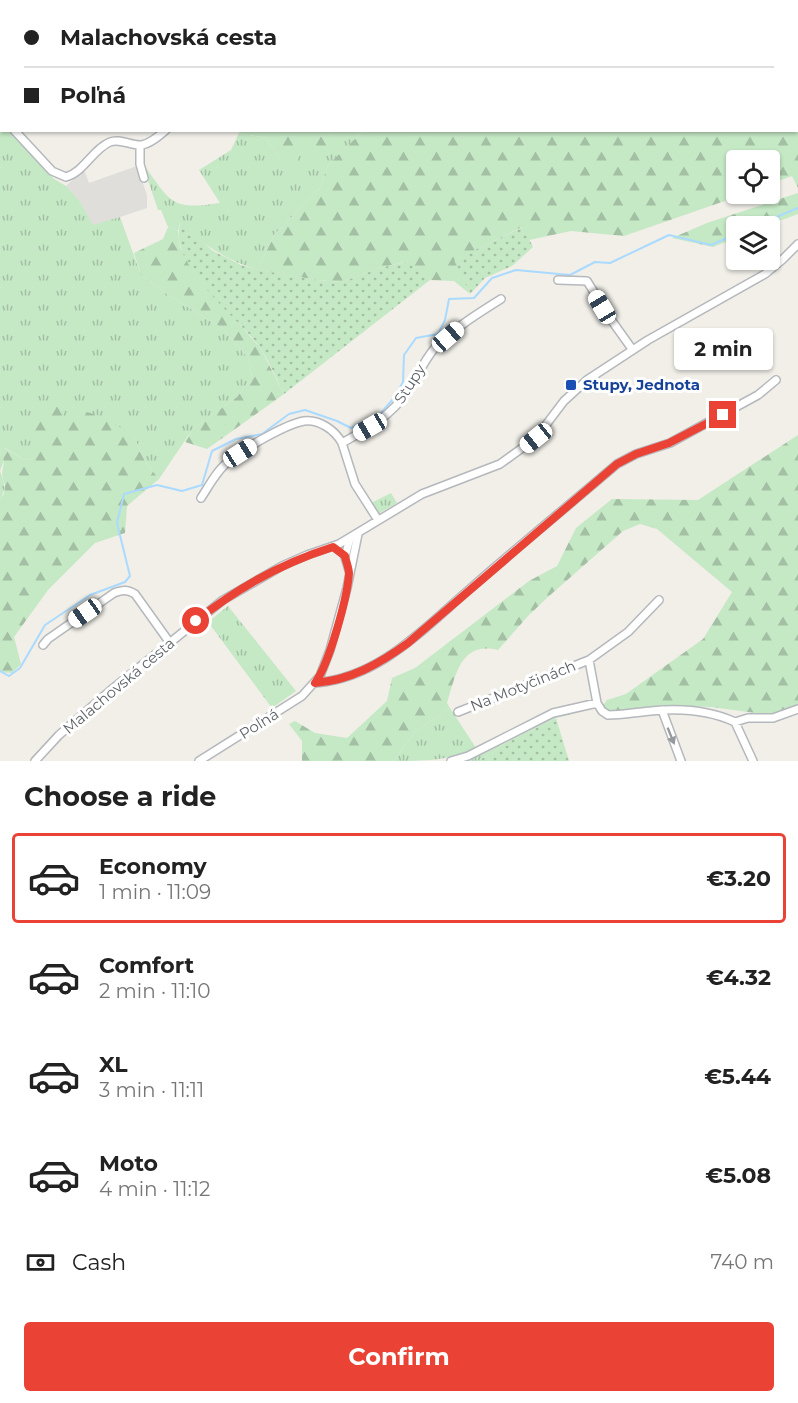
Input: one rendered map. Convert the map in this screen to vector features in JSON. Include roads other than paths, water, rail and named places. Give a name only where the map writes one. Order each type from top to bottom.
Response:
[{"type":"street","points":[[16,132],[52,171],[61,176],[74,174],[109,142],[118,141],[140,145],[151,141],[163,132]]},
{"type":"street","points":[[140,145],[140,164],[144,177]]},
{"type":"street","name":"Malachovská cesta","points":[[35,761],[102,697],[223,600],[245,586],[307,555],[350,538],[422,494],[487,470],[512,456],[536,438],[573,391],[632,349],[765,274],[798,243]]},
{"type":"street","points":[[558,280],[587,281],[632,349]]},
{"type":"street","name":"Stupy","points":[[342,443],[388,414],[407,392],[425,361],[437,346],[470,319],[501,299]]},
{"type":"street","points":[[315,683],[339,681],[351,677],[396,652],[426,629],[470,588],[617,464],[636,454],[660,447],[679,438],[758,395],[776,380]]},
{"type":"street","points":[[201,498],[229,461],[259,442],[304,421],[321,424],[336,433],[342,443],[355,484],[378,520]]},
{"type":"street","points":[[345,556],[357,534]]},
{"type":"street","points":[[349,570],[350,538]]},
{"type":"street","points":[[336,545],[350,549]]},
{"type":"street","points":[[336,545],[345,556],[349,570]]},
{"type":"street","name":"Poľná","points":[[199,761],[286,707],[315,683],[325,667],[347,588],[349,570]]},
{"type":"street","points":[[43,645],[48,639],[114,593],[122,590],[129,590],[135,594],[170,643]]},
{"type":"street","name":"Na Motyčinách","points":[[458,712],[589,660],[628,632],[658,600]]},
{"type":"street","name":"Na Motyčinách","points":[[589,660],[597,703]]},
{"type":"street","points":[[451,761],[468,756],[553,713],[597,703],[608,715],[662,710],[708,712],[735,722],[748,717],[773,718],[798,709]]},
{"type":"street","points":[[662,710],[681,761]]},
{"type":"street","points":[[735,722],[753,761]]},
{"type":"waterway","points":[[779,216],[798,208]]},
{"type":"waterway","points":[[0,671],[9,676],[20,668],[45,625],[90,595],[125,582],[130,576],[117,523],[124,494],[157,485],[182,491],[202,485],[212,451],[236,439],[262,434],[289,414],[305,410],[351,428],[380,414],[394,398],[403,382],[404,355],[416,338],[438,334],[445,320],[449,299],[474,298],[492,278],[516,270],[570,275],[595,262],[610,263],[669,235],[711,245],[726,238]]},
{"type":"place","name":"Stupy, Jednota","points":[[571,385]]}]
